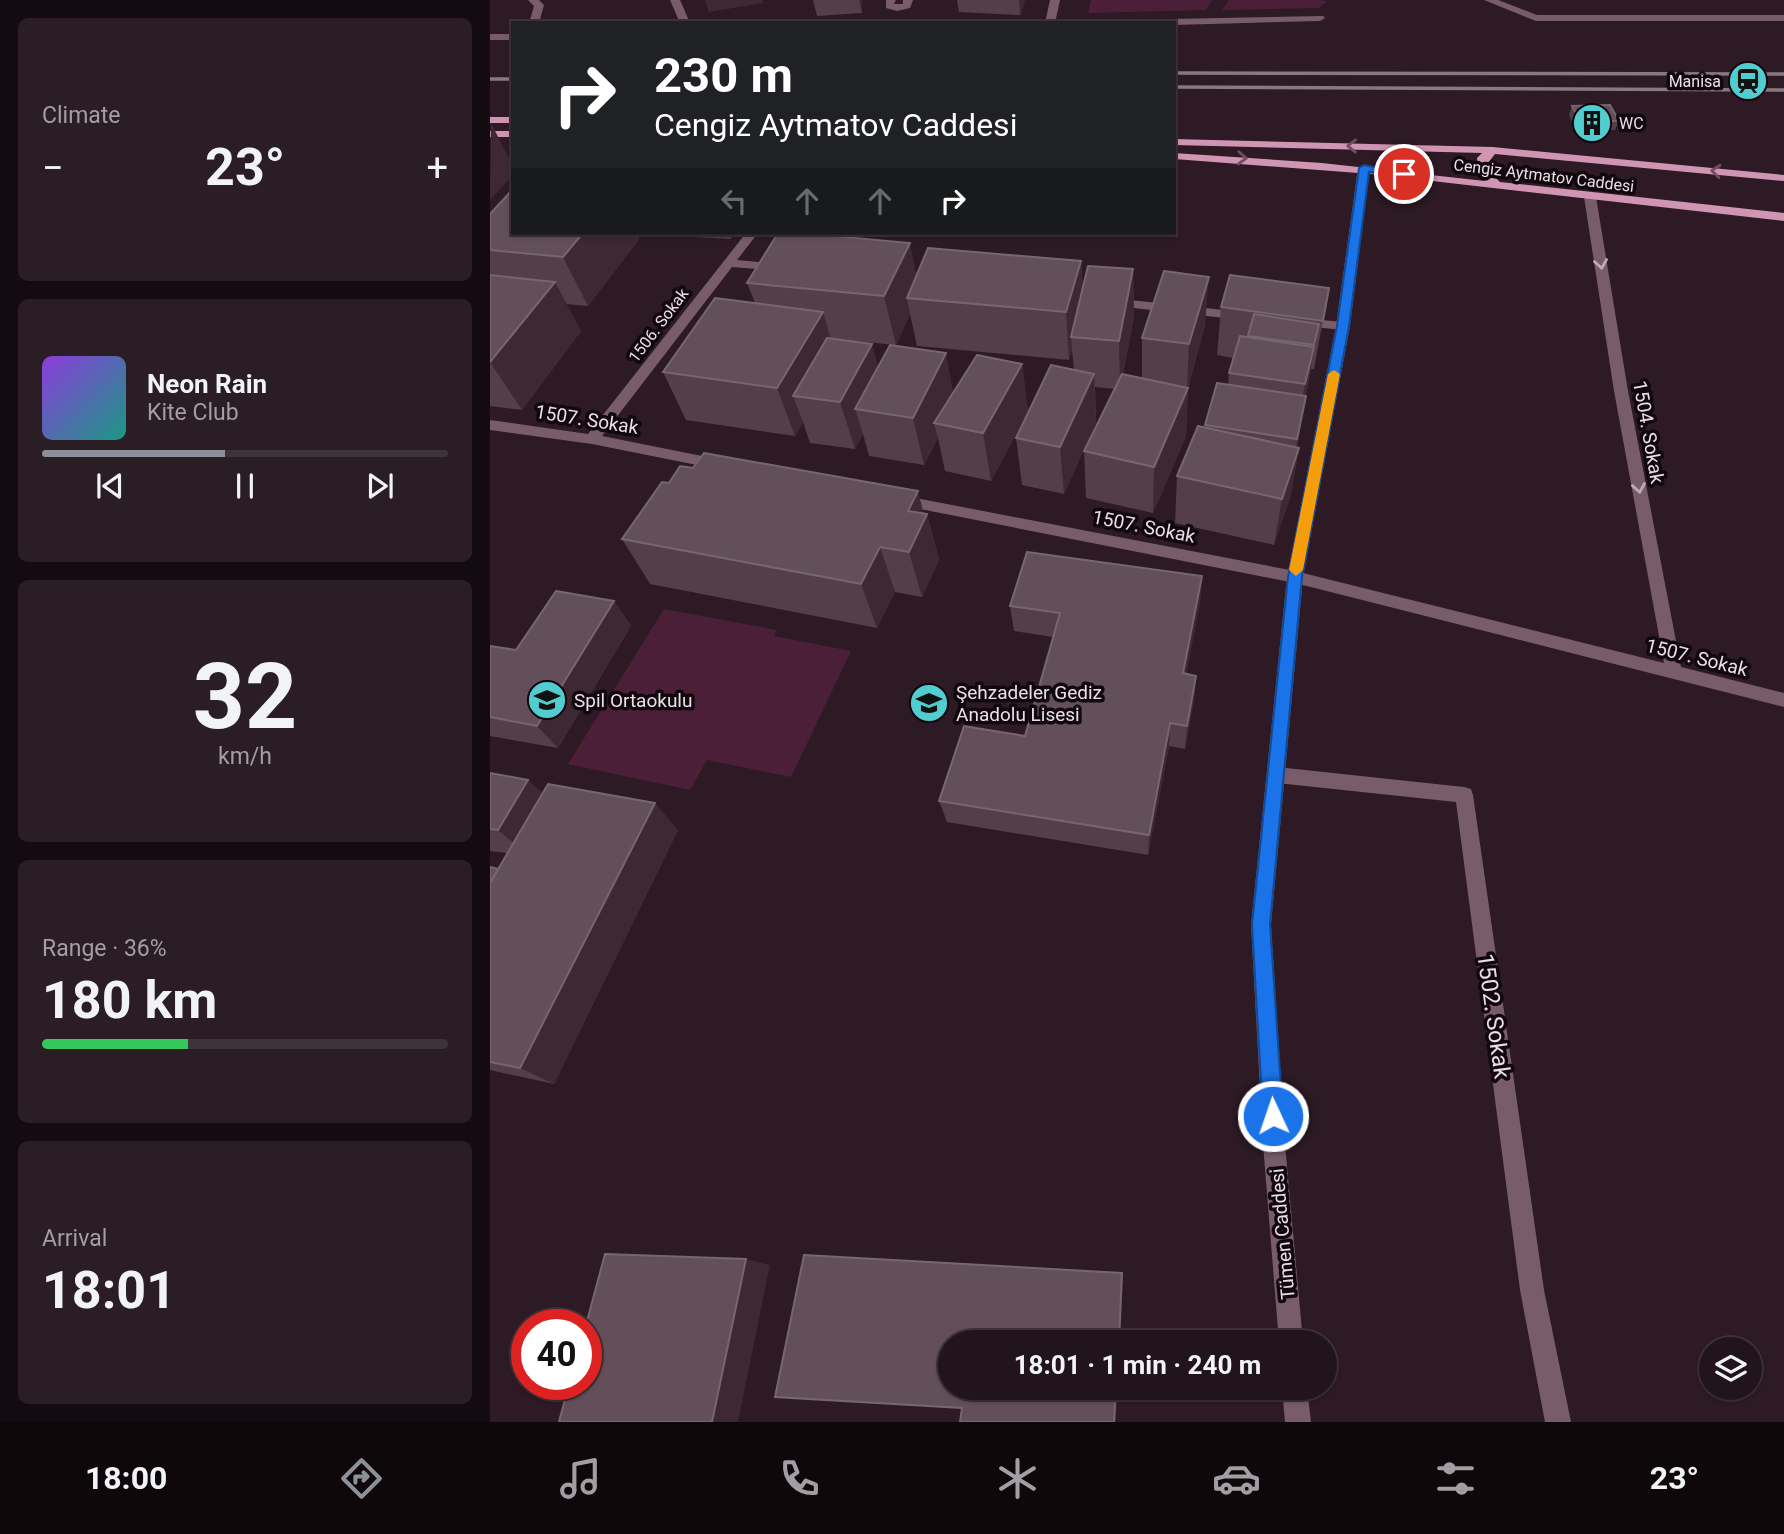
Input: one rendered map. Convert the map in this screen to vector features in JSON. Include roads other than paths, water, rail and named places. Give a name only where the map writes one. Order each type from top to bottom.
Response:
[{"type":"main road","points":[[490,120],[511,120]]},
{"type":"main road","points":[[490,134],[511,134]]},
{"type":"main road","name":"Cengiz Aytmatov Caddesi","points":[[1176,142],[1493,150],[1784,178]]},
{"type":"main road","points":[[1493,150],[1483,158],[1482,167],[1485,175],[1496,185]]},
{"type":"main road","name":"Cengiz Aytmatov Caddesi","points":[[1176,156],[1265,159],[1364,168],[1590,197],[1784,217]]},
{"type":"street","points":[[534,0],[539,5],[535,21]]},
{"type":"street","points":[[675,0],[684,21]]},
{"type":"street","points":[[890,0],[888,4],[891,7],[904,8]]},
{"type":"street","points":[[1050,21],[1055,0]]},
{"type":"street","points":[[1489,0],[1536,18],[1784,18]]},
{"type":"street","points":[[1176,22],[1320,18]]},
{"type":"street","points":[[490,37],[511,37]]},
{"type":"street","name":"Tümen Caddesi","points":[[1291,1330],[1274,1144],[1261,925],[1295,577],[1343,326],[1364,168]]},
{"type":"street","name":"1504. Sokak","points":[[1590,197],[1621,391],[1674,673]]},
{"type":"street","name":"1506. Sokak","points":[[592,439],[749,235]]},
{"type":"street","points":[[728,263],[796,270]]},
{"type":"street","points":[[1097,301],[1261,318]]},
{"type":"street","points":[[1289,321],[1343,326]]},
{"type":"street","name":"1507. Sokak","points":[[490,425],[592,439],[741,468]]},
{"type":"street","name":"1507. Sokak","points":[[890,498],[1295,577],[1784,699]]},
{"type":"street","name":"1502. Sokak","points":[[1277,775],[1464,795],[1532,1290],[1558,1422]]},
{"type":"street","points":[[1296,1400],[1298,1422]]},
{"type":"railway","points":[[1176,73],[1784,74]]},
{"type":"railway","points":[[490,79],[511,79]]},
{"type":"railway","points":[[1176,87],[1784,90]]},
{"type":"place","name":"Manisa","points":[[1748,81]]},
{"type":"place","name":"WC","points":[[1592,123]]},
{"type":"place","name":"Spil Ortaokulu","points":[[547,700]]},
{"type":"place","name":"Şehzadeler Gediz Anadolu Lisesi","points":[[929,703]]}]
